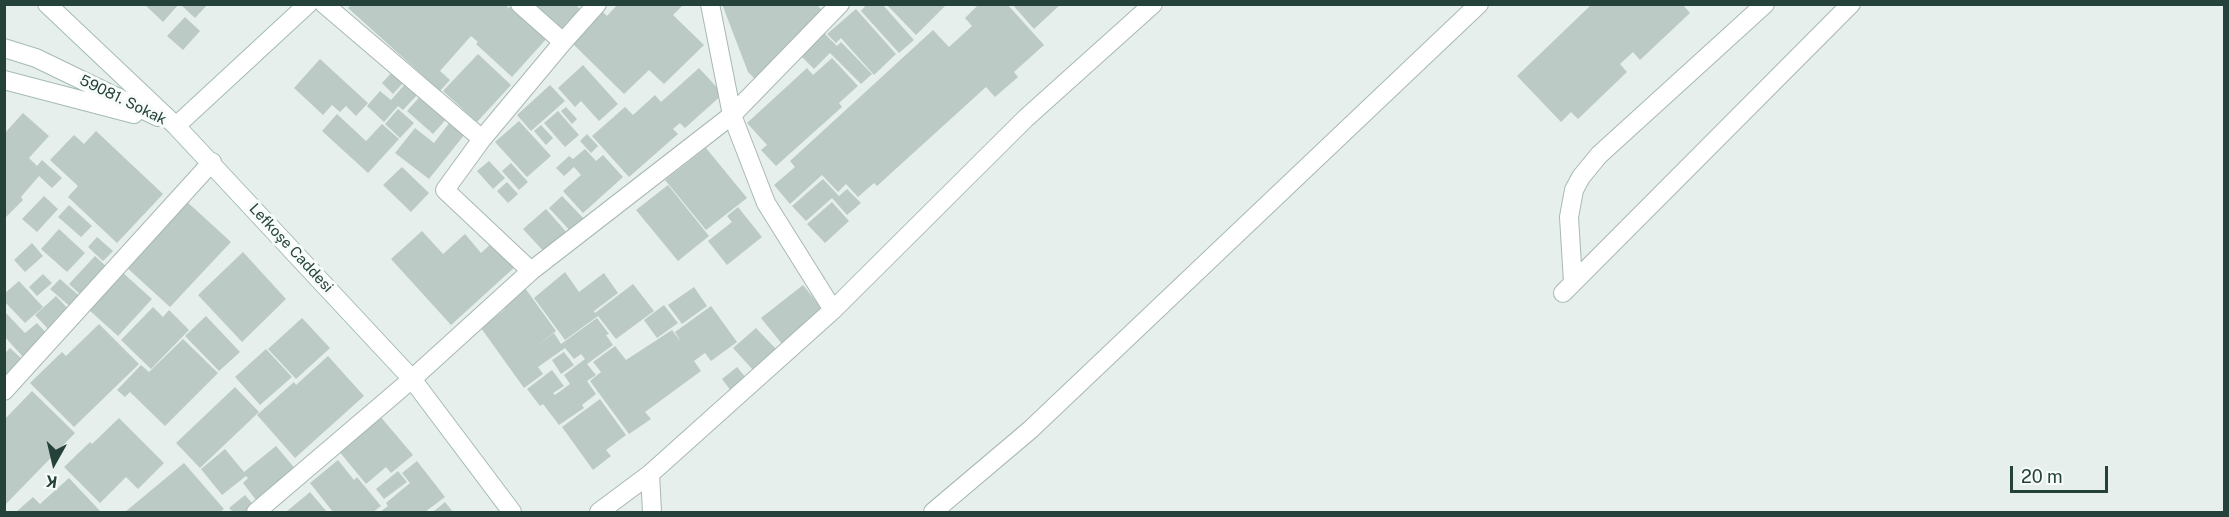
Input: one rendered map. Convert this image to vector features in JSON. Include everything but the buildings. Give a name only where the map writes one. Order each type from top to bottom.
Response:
[{"type":"street","name":"Lefkoşe Caddesi","points":[[47,4],[212,162],[412,379],[512,513]]},
{"type":"street","points":[[176,126],[308,4]]},
{"type":"street","points":[[324,4],[482,139]]},
{"type":"street","points":[[520,4],[562,42]]},
{"type":"street","points":[[531,271],[445,189],[482,139],[562,42],[597,4]]},
{"type":"street","points":[[710,4],[732,114],[766,203],[833,310]]},
{"type":"street","points":[[256,513],[412,379],[531,271],[732,114],[840,4]]},
{"type":"street","points":[[599,513],[650,474],[833,310],[1026,118],[1153,4]]},
{"type":"street","points":[[933,513],[1030,430],[1479,4]]},
{"type":"street","points":[[1765,4],[1594,160],[1581,177],[1574,190],[1570,210],[1568,288],[1851,4]]},
{"type":"street","name":"59081. Sokak","points":[[4,48],[36,58],[176,126]]},
{"type":"street","name":"59081. Sokak","points":[[4,80],[176,126]]},
{"type":"street","points":[[4,391],[212,162]]},
{"type":"street","points":[[650,474],[652,513]]}]
